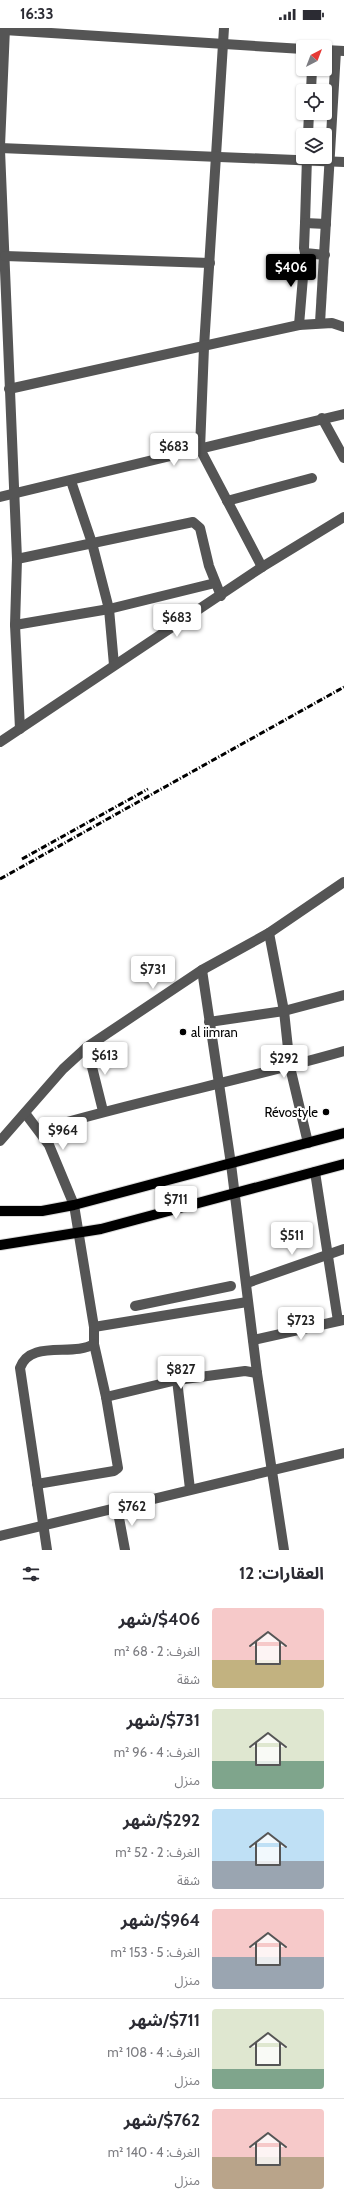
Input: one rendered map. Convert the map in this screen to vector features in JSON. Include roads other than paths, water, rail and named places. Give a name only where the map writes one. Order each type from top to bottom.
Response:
[{"type":"main road","points":[[0,1211],[42,1211],[74,1206],[344,1133]]},
{"type":"main road","points":[[0,1245],[79,1234],[344,1164]]},
{"type":"street","points":[[224,28],[204,347],[200,448],[262,567]]},
{"type":"street","points":[[20,729],[14,625],[17,559],[15,494],[0,148],[5,29],[71,32],[223,45],[296,49]]},
{"type":"street","points":[[332,128],[340,51]]},
{"type":"street","points":[[0,148],[217,158],[296,158]]},
{"type":"street","points":[[332,161],[344,162]]},
{"type":"street","points":[[299,325],[305,253],[307,164]]},
{"type":"street","points":[[320,323],[325,255],[328,164]]},
{"type":"street","points":[[305,223],[326,224]]},
{"type":"street","points":[[305,253],[325,255]]},
{"type":"street","points":[[5,256],[210,263]]},
{"type":"street","points":[[10,389],[299,325],[320,323],[344,327]]},
{"type":"street","points":[[0,497],[71,481],[322,418],[344,414]]},
{"type":"street","points":[[322,418],[344,458]]},
{"type":"street","points":[[227,501],[312,478]]},
{"type":"street","points":[[71,481],[92,542],[109,609],[114,665]]},
{"type":"street","points":[[0,742],[114,665],[221,596],[262,567],[344,517]]},
{"type":"street","points":[[17,559],[92,542],[193,522],[200,528],[215,583],[221,596]]},
{"type":"street","points":[[14,625],[109,609],[215,583]]},
{"type":"street","points":[[0,1142],[75,1056],[202,970],[269,933],[344,882]]},
{"type":"street","points":[[269,933],[284,1011],[290,1067],[308,1143]]},
{"type":"street","points":[[202,970],[231,1164],[257,1373],[273,1469],[284,1550]]},
{"type":"street","points":[[209,1022],[284,1011],[344,995]]},
{"type":"street","points":[[87,1047],[103,1111]]},
{"type":"street","points":[[39,1130],[103,1111],[290,1067],[344,1051]]},
{"type":"street","points":[[25,1113],[39,1130],[54,1158],[74,1206],[94,1327],[94,1344],[106,1397],[118,1468],[114,1472],[37,1484]]},
{"type":"street","points":[[253,1340],[341,1321],[328,1255],[315,1172]]},
{"type":"street","points":[[246,1283],[344,1249]]},
{"type":"street","points":[[135,1306],[230,1286]]},
{"type":"street","points":[[188,1295],[190,1311]]},
{"type":"street","points":[[94,1327],[248,1302]]},
{"type":"street","points":[[47,1550],[20,1378],[20,1368],[22,1361],[29,1356],[40,1352],[94,1344]]},
{"type":"street","points":[[106,1397],[177,1380],[245,1371],[257,1373]]},
{"type":"street","points":[[177,1380],[190,1489]]},
{"type":"street","points":[[0,1536],[344,1453]]},
{"type":"street","points":[[117,1507],[125,1550]]},
{"type":"railway","points":[[0,879],[344,687]]},
{"type":"railway","points":[[22,859],[148,789]]},
{"type":"place","name":"al iimran","points":[[183,1032]]},
{"type":"place","name":"Révostyle","points":[[326,1112]]}]
